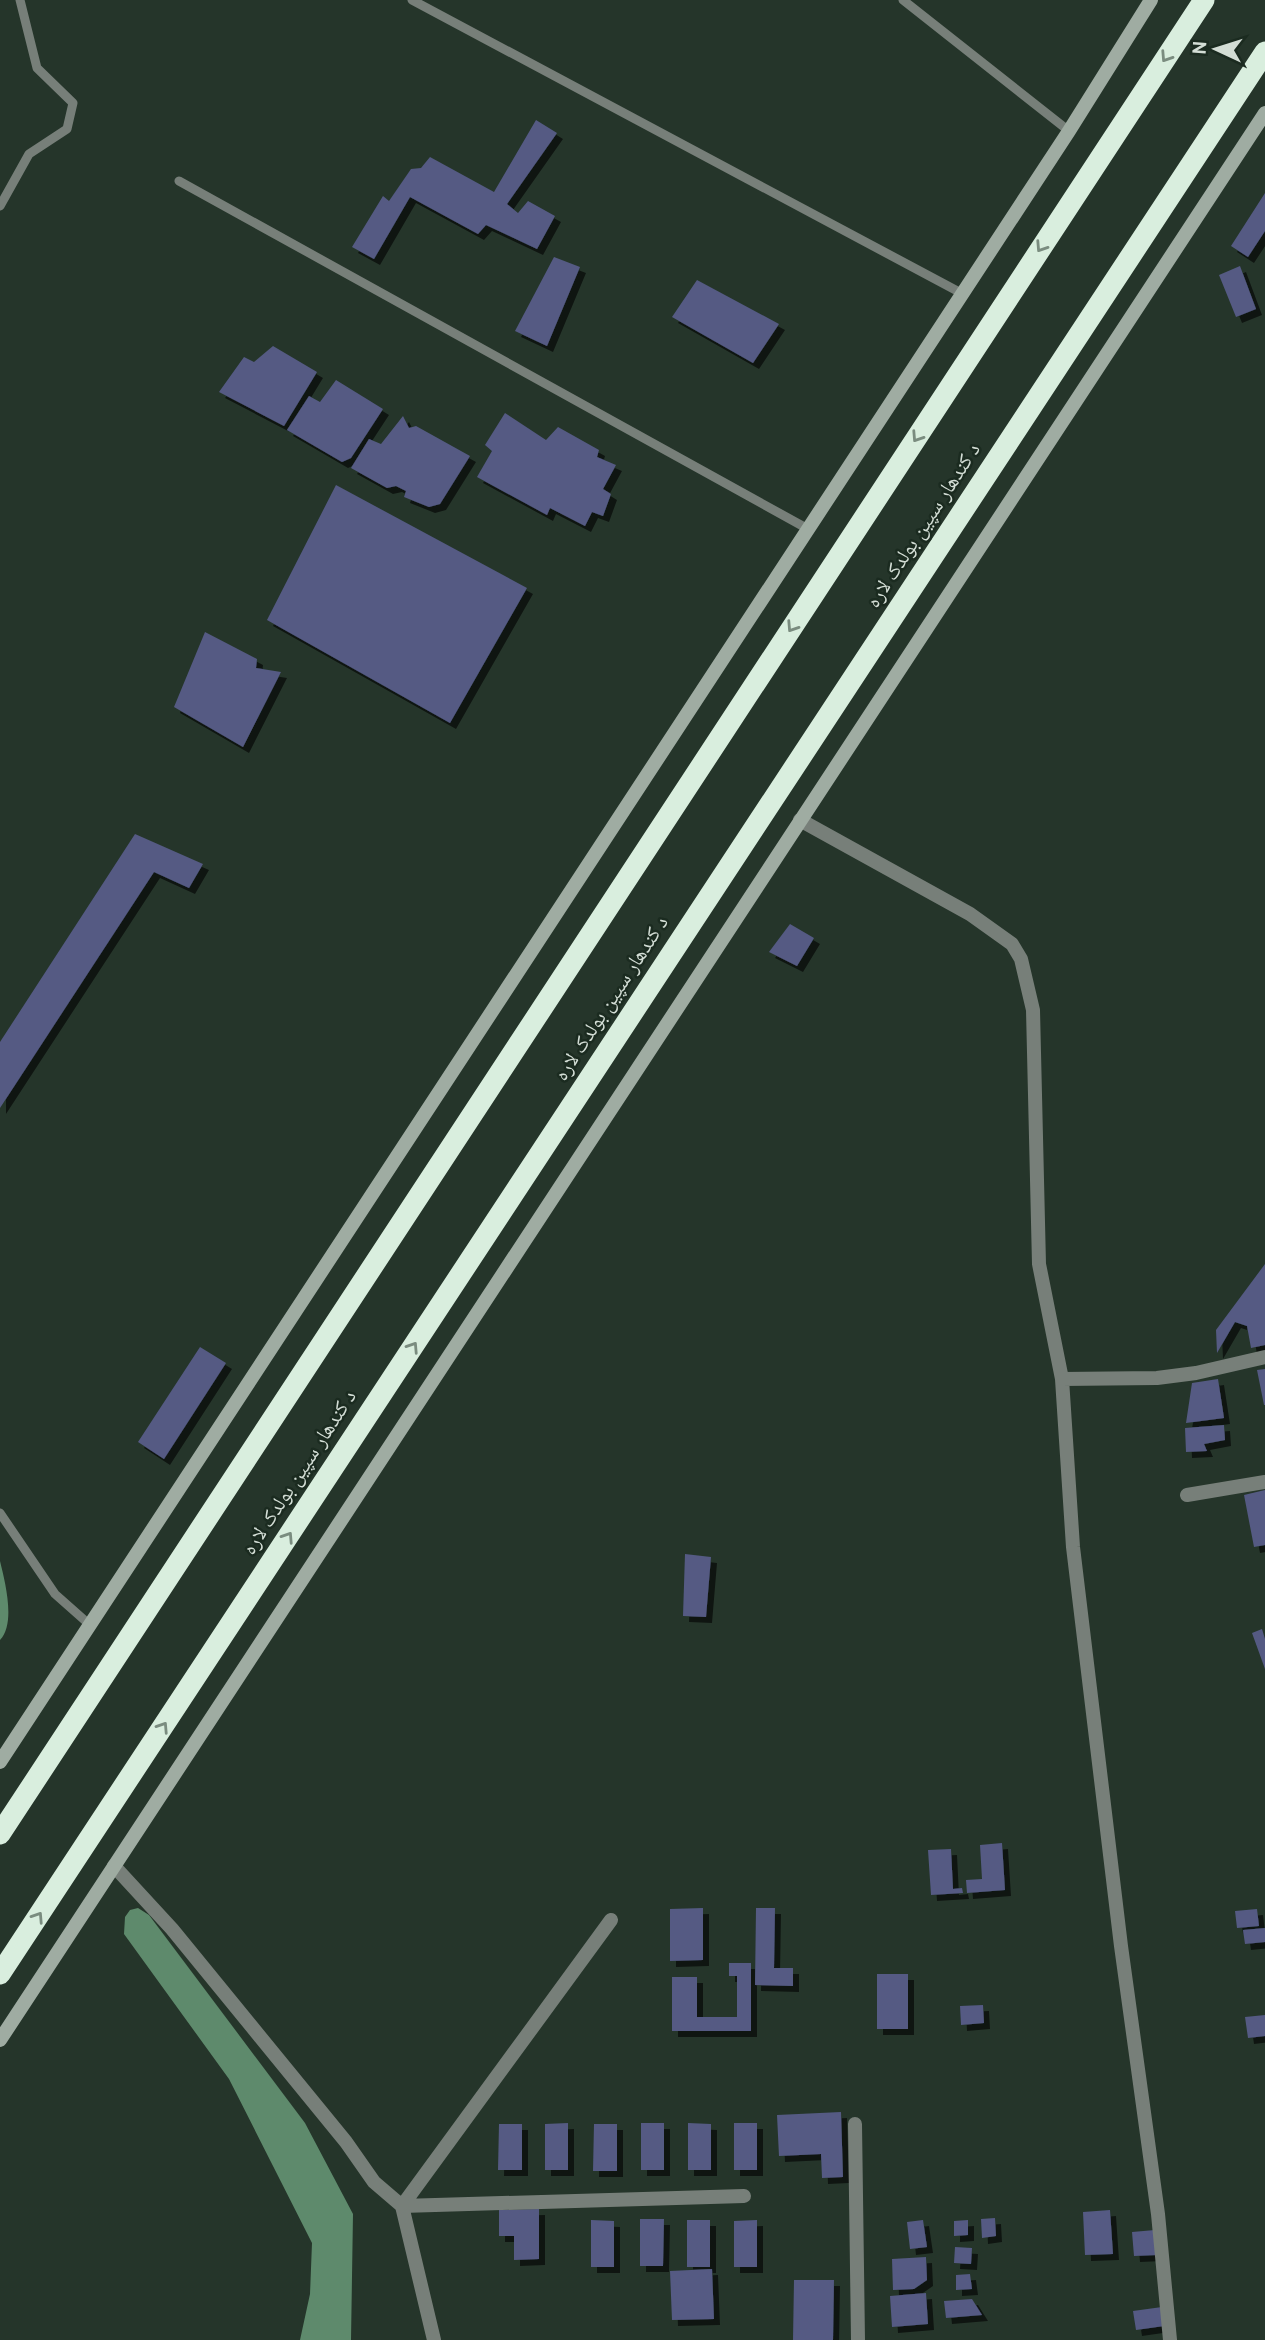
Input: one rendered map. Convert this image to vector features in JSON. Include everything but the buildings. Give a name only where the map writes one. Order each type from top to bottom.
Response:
[{"type":"highway","points":[[0,1834],[1204,0]]},
{"type":"highway","name":"د کندهار سپین بولدک لاره","points":[[0,1974],[1265,51]]},
{"type":"street","points":[[0,1762],[963,294],[1151,0]]},
{"type":"street","points":[[0,2040],[1265,113]]},
{"type":"street","points":[[800,820],[970,914],[1012,944],[1021,958],[1033,1010],[1039,1264],[1062,1379],[1073,1547],[1119,1933],[1158,2214],[1170,2340]]},
{"type":"street","points":[[1062,1379],[1170,1376],[1265,1357]]},
{"type":"street","points":[[1187,1495],[1265,1482]]},
{"type":"street","points":[[114,1866],[172,1929],[346,2142],[374,2182],[402,2206],[434,2340]]},
{"type":"street","points":[[402,2206],[611,1920]]},
{"type":"street","points":[[855,2123],[858,2340]]},
{"type":"street","points":[[402,2206],[744,2196]]},
{"type":"lane","points":[[0,206],[29,154],[67,129],[74,103],[37,68],[20,0]]},
{"type":"lane","points":[[412,0],[963,294]]},
{"type":"lane","points":[[903,0],[1069,131]]},
{"type":"lane","points":[[179,181],[808,529]]},
{"type":"lane","points":[[0,1513],[55,1594],[90,1625]]},
{"type":"shaded area","points":[[0,1561],[8,1613],[5,1633],[0,1640]]},
{"type":"shaded area","points":[[138,1908],[149,1915],[305,2123],[353,2214],[351,2340],[300,2340],[310,2294],[312,2243],[229,2079],[124,1934],[125,1917],[130,1910]]}]
